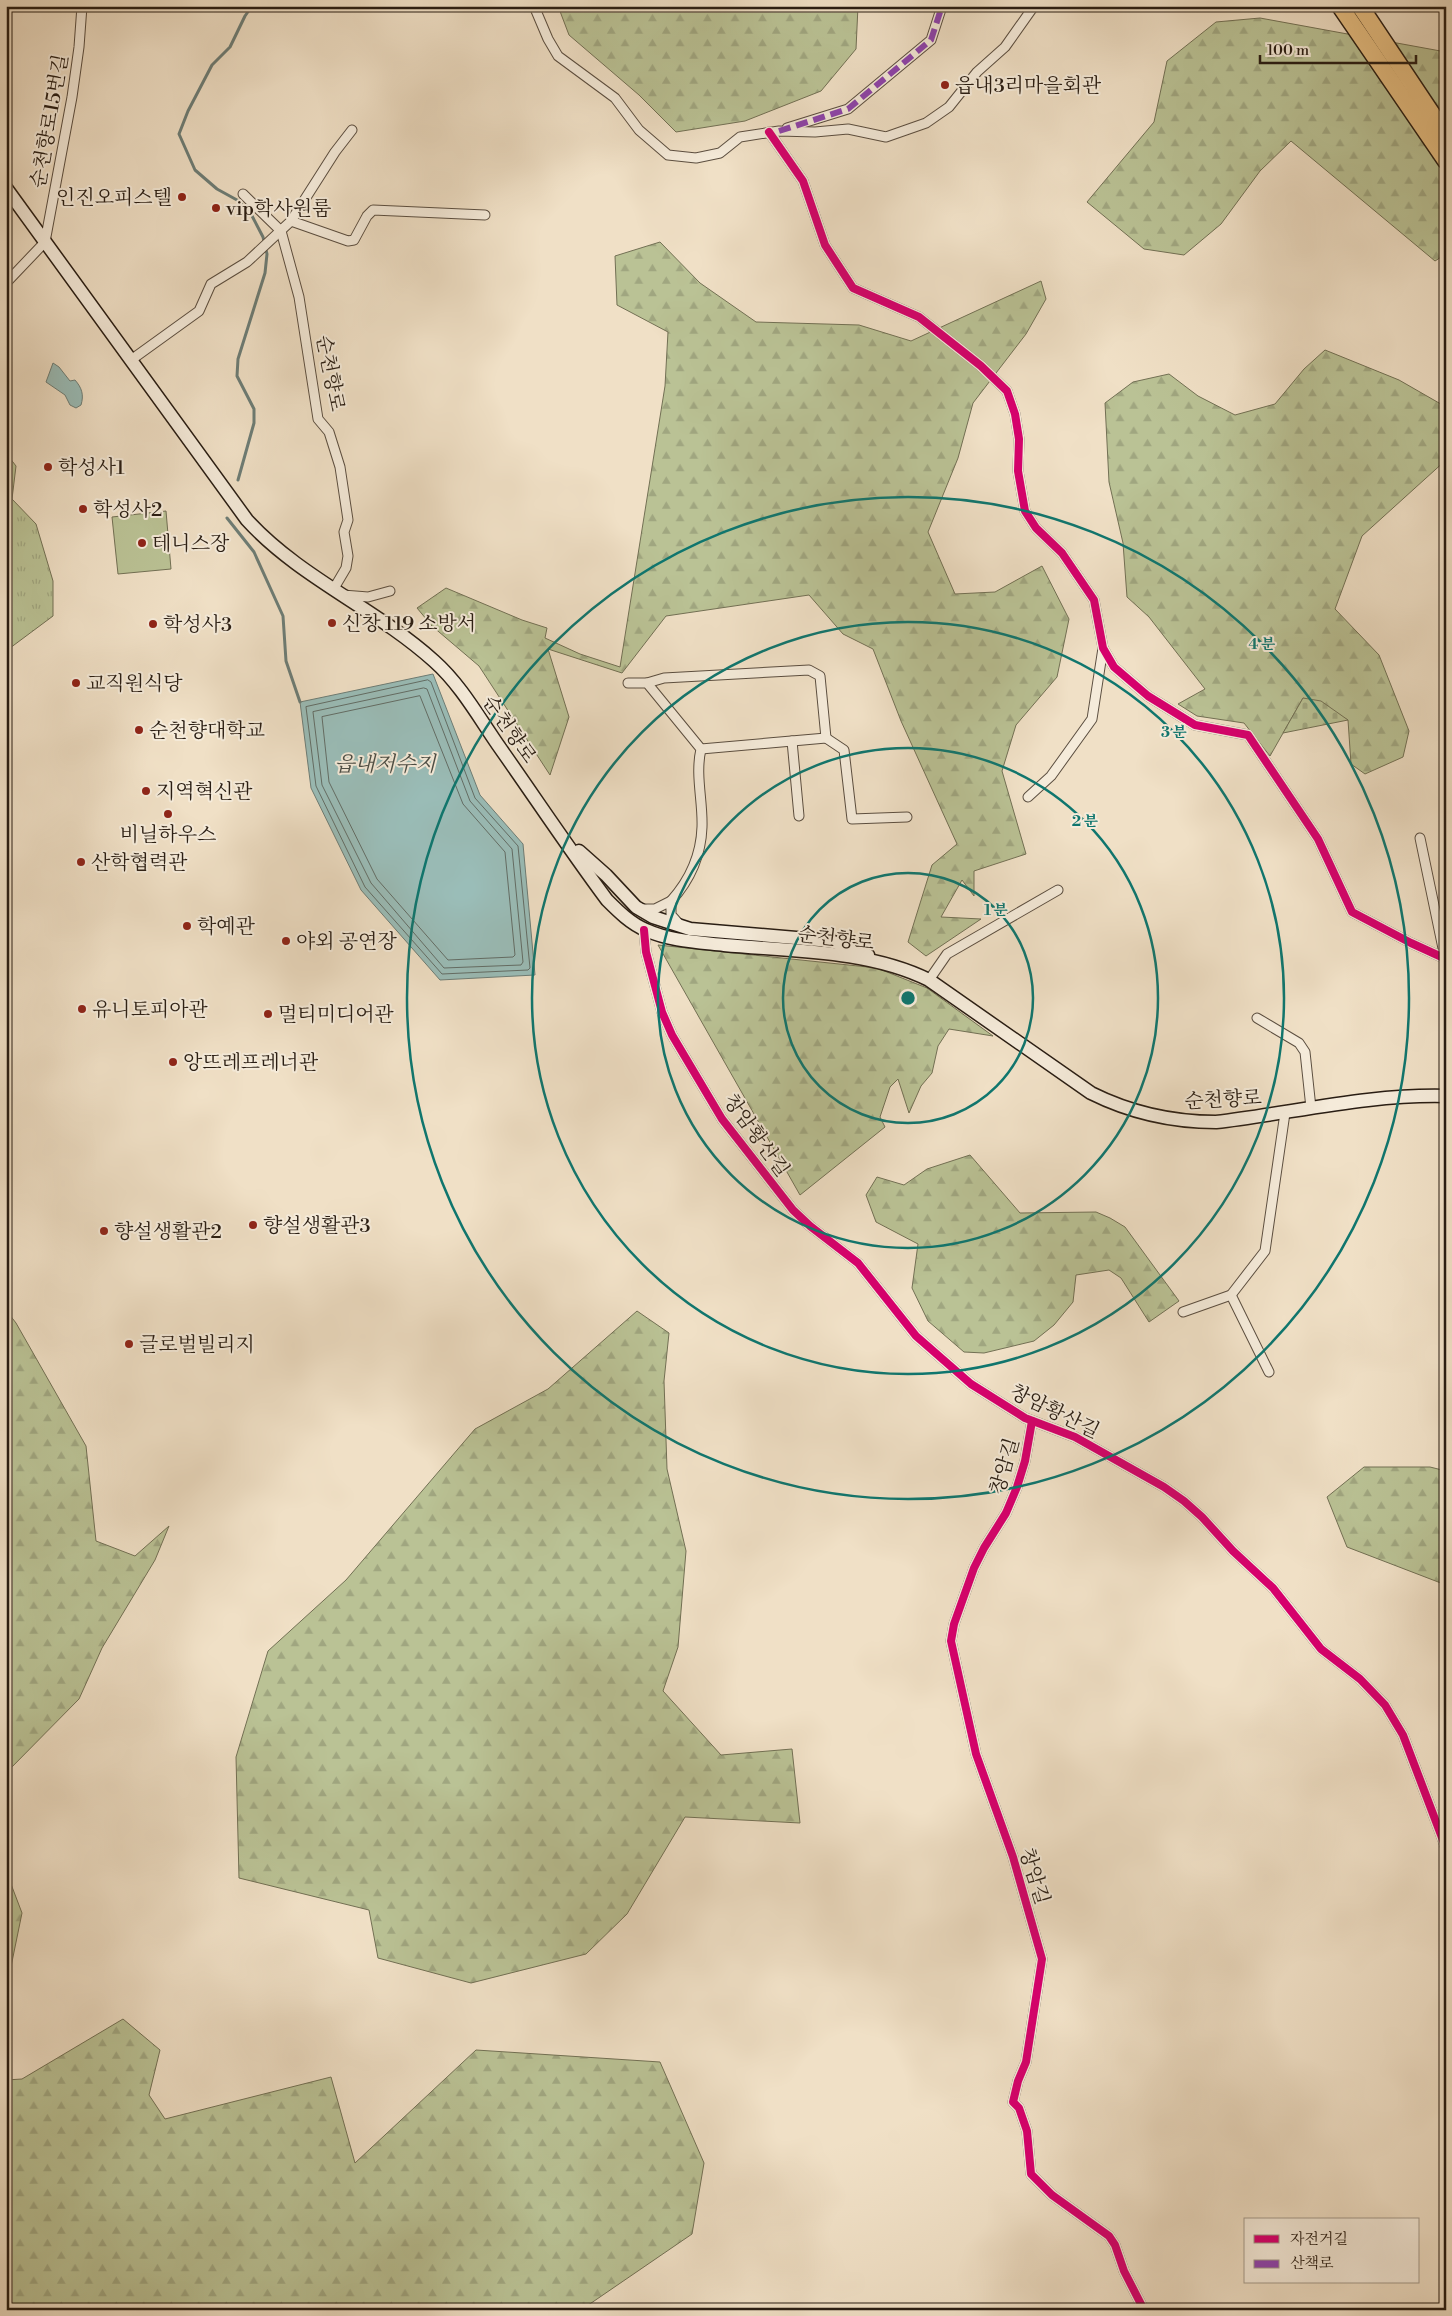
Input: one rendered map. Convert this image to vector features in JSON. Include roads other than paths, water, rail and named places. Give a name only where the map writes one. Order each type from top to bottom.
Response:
[{"type":"highway","points":[[1340,6],[1446,161]]},
{"type":"highway","points":[[1360,6],[1446,136]]},
{"type":"main road","name":"순천향로","points":[[6,188],[247,520],[265,540],[286,558],[411,643],[435,662],[464,696],[607,900],[619,912],[644,930],[678,940],[889,963],[930,980],[1069,1079],[1115,1105],[1165,1119],[1216,1122],[1370,1099],[1412,1095],[1446,1096]]},
{"type":"main road","points":[[563,838],[606,875],[636,907],[660,920],[690,929],[831,941],[889,963]]},
{"type":"street","name":"순천향로15번길","points":[[45,242],[74,81],[82,6]]},
{"type":"street","points":[[534,6],[548,39],[558,56],[615,98],[639,130],[668,155],[696,158],[720,153],[740,137],[779,130],[848,109],[896,67],[931,40],[942,6]]},
{"type":"street","points":[[779,130],[815,132],[848,129],[886,137],[926,123],[949,107],[977,72],[1004,47],[1034,6]]},
{"type":"street","points":[[131,360],[199,311],[211,284],[247,262],[291,221],[352,130]]},
{"type":"street","points":[[769,132],[804,181],[825,245],[853,288],[919,317],[981,366],[1008,391],[1019,439],[1018,471],[1025,511],[1036,528],[1062,553],[1094,600],[1103,648],[1092,719],[1051,776],[1028,797]]},
{"type":"street","points":[[243,194],[281,231]]},
{"type":"street","points":[[291,221],[348,241],[354,240],[367,216],[374,210],[485,215]]},
{"type":"street","name":"순천향로","points":[[281,231],[299,297],[318,419],[329,432],[340,467],[348,520],[344,532],[348,556],[346,568],[337,592]]},
{"type":"street","points":[[6,283],[45,242]]},
{"type":"street","points":[[337,592],[368,597],[390,591]]},
{"type":"street","points":[[1103,648],[1114,667],[1148,696],[1195,725],[1248,735],[1318,839],[1352,912],[1411,943],[1446,958]]},
{"type":"street","points":[[628,683],[647,683],[664,678],[809,670],[815,672],[822,682],[826,738]]},
{"type":"street","points":[[636,907],[644,910],[655,909],[671,902],[682,889],[694,867],[702,833],[698,767],[701,749],[647,683]]},
{"type":"street","points":[[701,749],[826,738],[844,750],[852,819],[907,817]]},
{"type":"street","points":[[792,741],[799,816]]},
{"type":"street","points":[[1420,838],[1446,958]]},
{"type":"street","points":[[930,980],[947,954],[1058,890]]},
{"type":"street","points":[[671,902],[671,915],[675,921],[690,929]]},
{"type":"street","name":"창암황산길","points":[[644,930],[646,952],[662,1012],[672,1035],[722,1119],[779,1193],[810,1226],[866,1272],[929,1349],[976,1388],[1018,1415],[1075,1437],[1174,1493],[1202,1517],[1233,1551],[1274,1588],[1321,1649],[1373,1691],[1396,1720],[1446,1848]]},
{"type":"street","points":[[1258,1018],[1299,1043],[1305,1052],[1311,1108]]},
{"type":"street","points":[[1183,1312],[1231,1295],[1265,1251],[1285,1113]]},
{"type":"street","points":[[1231,1295],[1269,1372]]},
{"type":"street","name":"창암길","points":[[1032,1421],[1025,1461],[1017,1487],[1006,1513],[974,1568],[954,1624],[952,1649],[962,1683],[976,1754],[1013,1857],[1042,1958],[1026,2062],[1014,2096],[1014,2102],[1030,2140],[1032,2174],[1052,2195],[1109,2236],[1115,2245],[1124,2271],[1144,2310]]},
{"type":"water","points":[[53,363],[59,367],[70,381],[75,380],[79,386],[82,392],[82,401],[81,405],[76,408],[70,405],[65,395],[46,382]]},
{"type":"water","name":"읍내저수지","points":[[433,674],[480,795],[523,844],[535,975],[440,980],[361,890],[311,788],[300,702]]},
{"type":"waterway","points":[[238,480],[254,423],[254,409],[237,376],[238,359],[265,273],[267,254],[263,237],[250,212],[237,200],[217,189],[195,170],[179,134],[188,111],[212,65],[230,47],[252,6]]},
{"type":"waterway","points":[[227,518],[254,552],[283,616],[286,661],[300,702]]},
{"type":"place","name":"읍내3리마을회관","points":[[945,85]]},
{"type":"place","name":"인진오피스텔","points":[[182,197]]},
{"type":"place","name":"vip학사원룸","points":[[216,208]]},
{"type":"place","name":"학성사1","points":[[48,467]]},
{"type":"place","name":"학성사2","points":[[83,509]]},
{"type":"place","name":"테니스장","points":[[142,543]]},
{"type":"place","name":"신창 119 소방서","points":[[332,623]]},
{"type":"place","name":"학성사3","points":[[153,624]]},
{"type":"place","name":"교직원식당","points":[[76,683]]},
{"type":"place","name":"순천향대학교","points":[[139,730]]},
{"type":"place","name":"지역혁신관","points":[[146,791]]},
{"type":"place","name":"비닐하우스","points":[[168,814]]},
{"type":"place","name":"산학협력관","points":[[81,862]]},
{"type":"place","name":"학예관","points":[[187,926]]},
{"type":"place","name":"야외 공연장","points":[[286,941]]},
{"type":"place","name":"유니토피아관","points":[[82,1009]]},
{"type":"place","name":"멀티미디어관","points":[[268,1014]]},
{"type":"place","name":"앙뜨레프레너관","points":[[173,1062]]},
{"type":"place","name":"향설생활관3","points":[[253,1225]]},
{"type":"place","name":"향설생활관2","points":[[104,1231]]},
{"type":"place","name":"글로벌빌리지","points":[[129,1344]]}]
